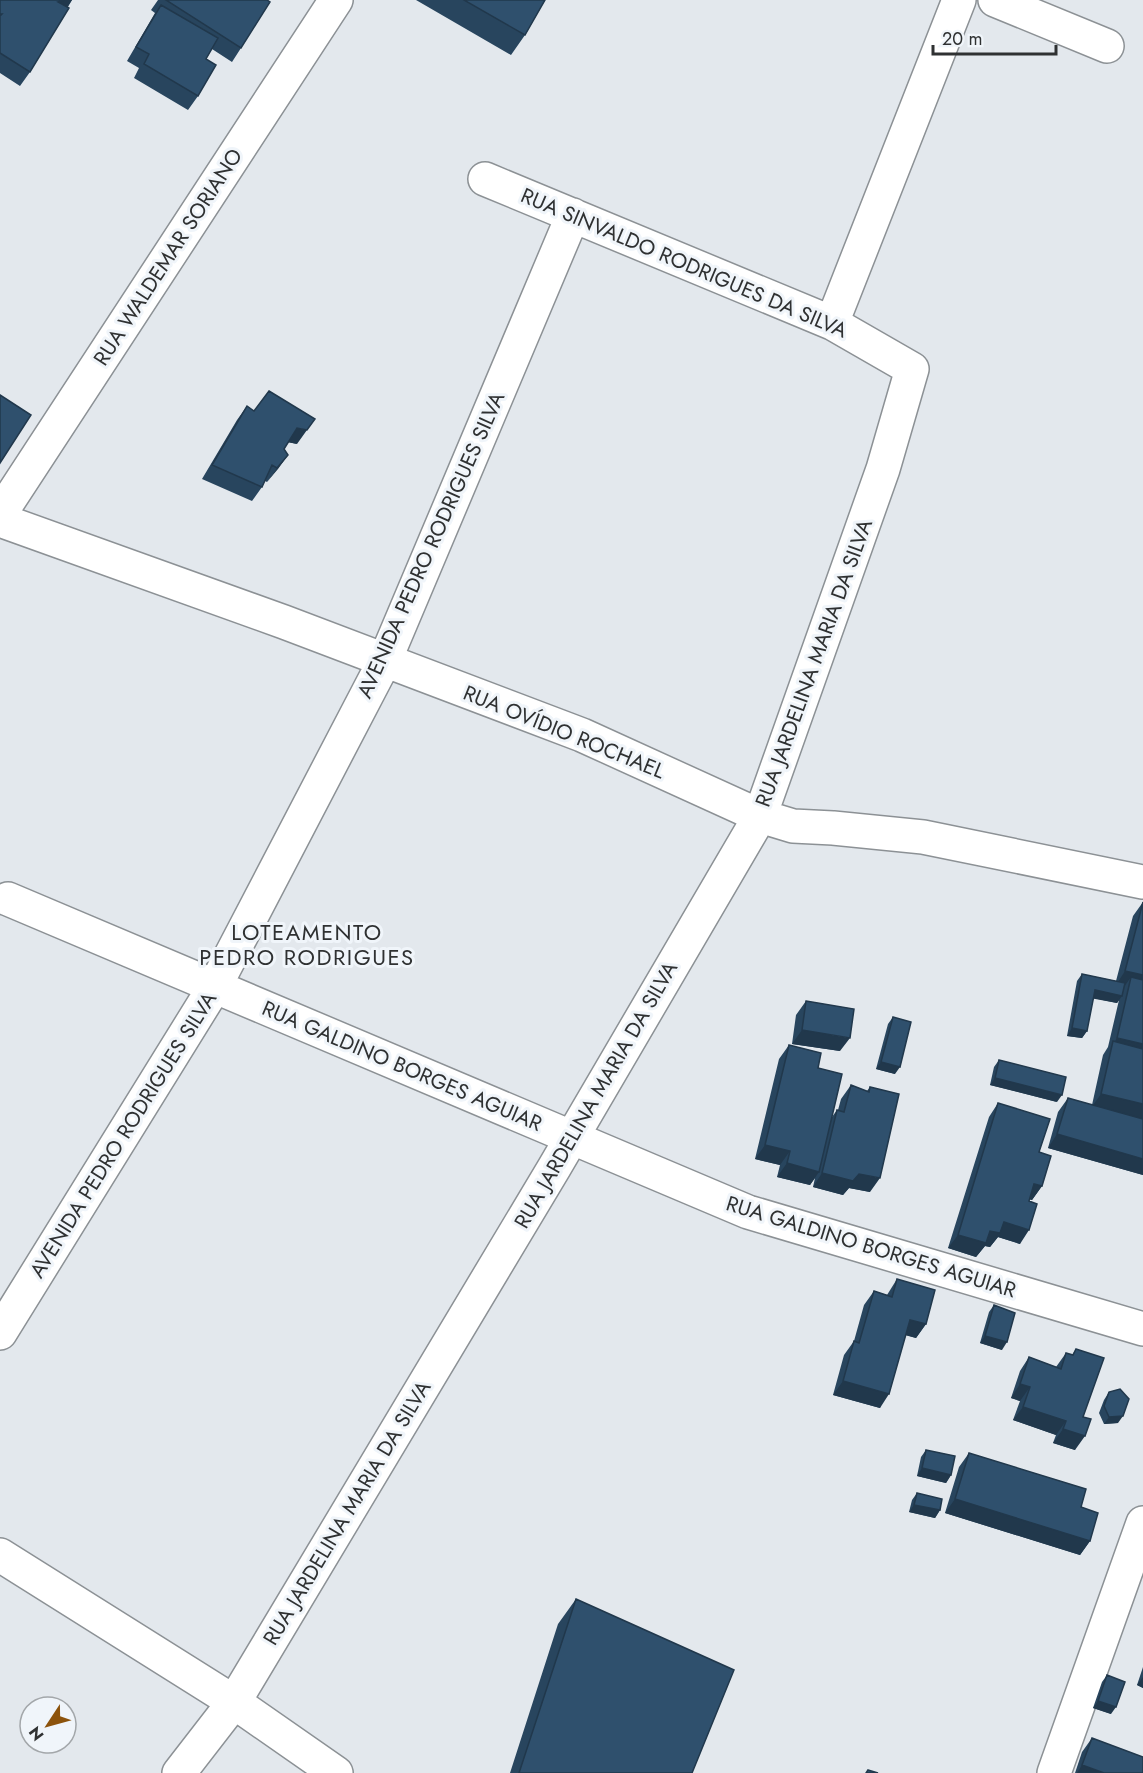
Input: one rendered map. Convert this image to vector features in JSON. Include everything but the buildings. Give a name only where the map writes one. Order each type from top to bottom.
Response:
[{"type":"street","name":"RUA WALDEMAR SORIANO","points":[[0,513],[336,0]]},
{"type":"street","points":[[832,323],[959,0]]},
{"type":"street","points":[[995,0],[1107,46]]},
{"type":"street","name":"RUA SINVALDO RODRIGUES DA SILVA","points":[[485,179],[832,323],[912,369]]},
{"type":"street","name":"AVENIDA PEDRO RODRIGUES SILVA","points":[[0,1333],[215,986],[385,660],[573,215]]},
{"type":"street","name":"RUA JARDELINA MARIA DA SILVA","points":[[179,1773],[234,1702],[572,1138],[760,816],[883,468],[912,369]]},
{"type":"street","name":"RUA OVÍDIO ROCHAEL","points":[[0,520],[385,660],[582,735],[760,816],[793,826],[923,837],[1143,882]]},
{"type":"street","name":"RUA GALDINO BORGES AGUIAR","points":[[8,899],[748,1212],[1143,1329]]},
{"type":"street","points":[[1054,1773],[1143,1523]]},
{"type":"street","points":[[0,1556],[234,1702],[336,1773]]},
{"type":"district","name":"LOTEAMENTO PEDRO RODRIGUES","points":[[307,944]]}]
